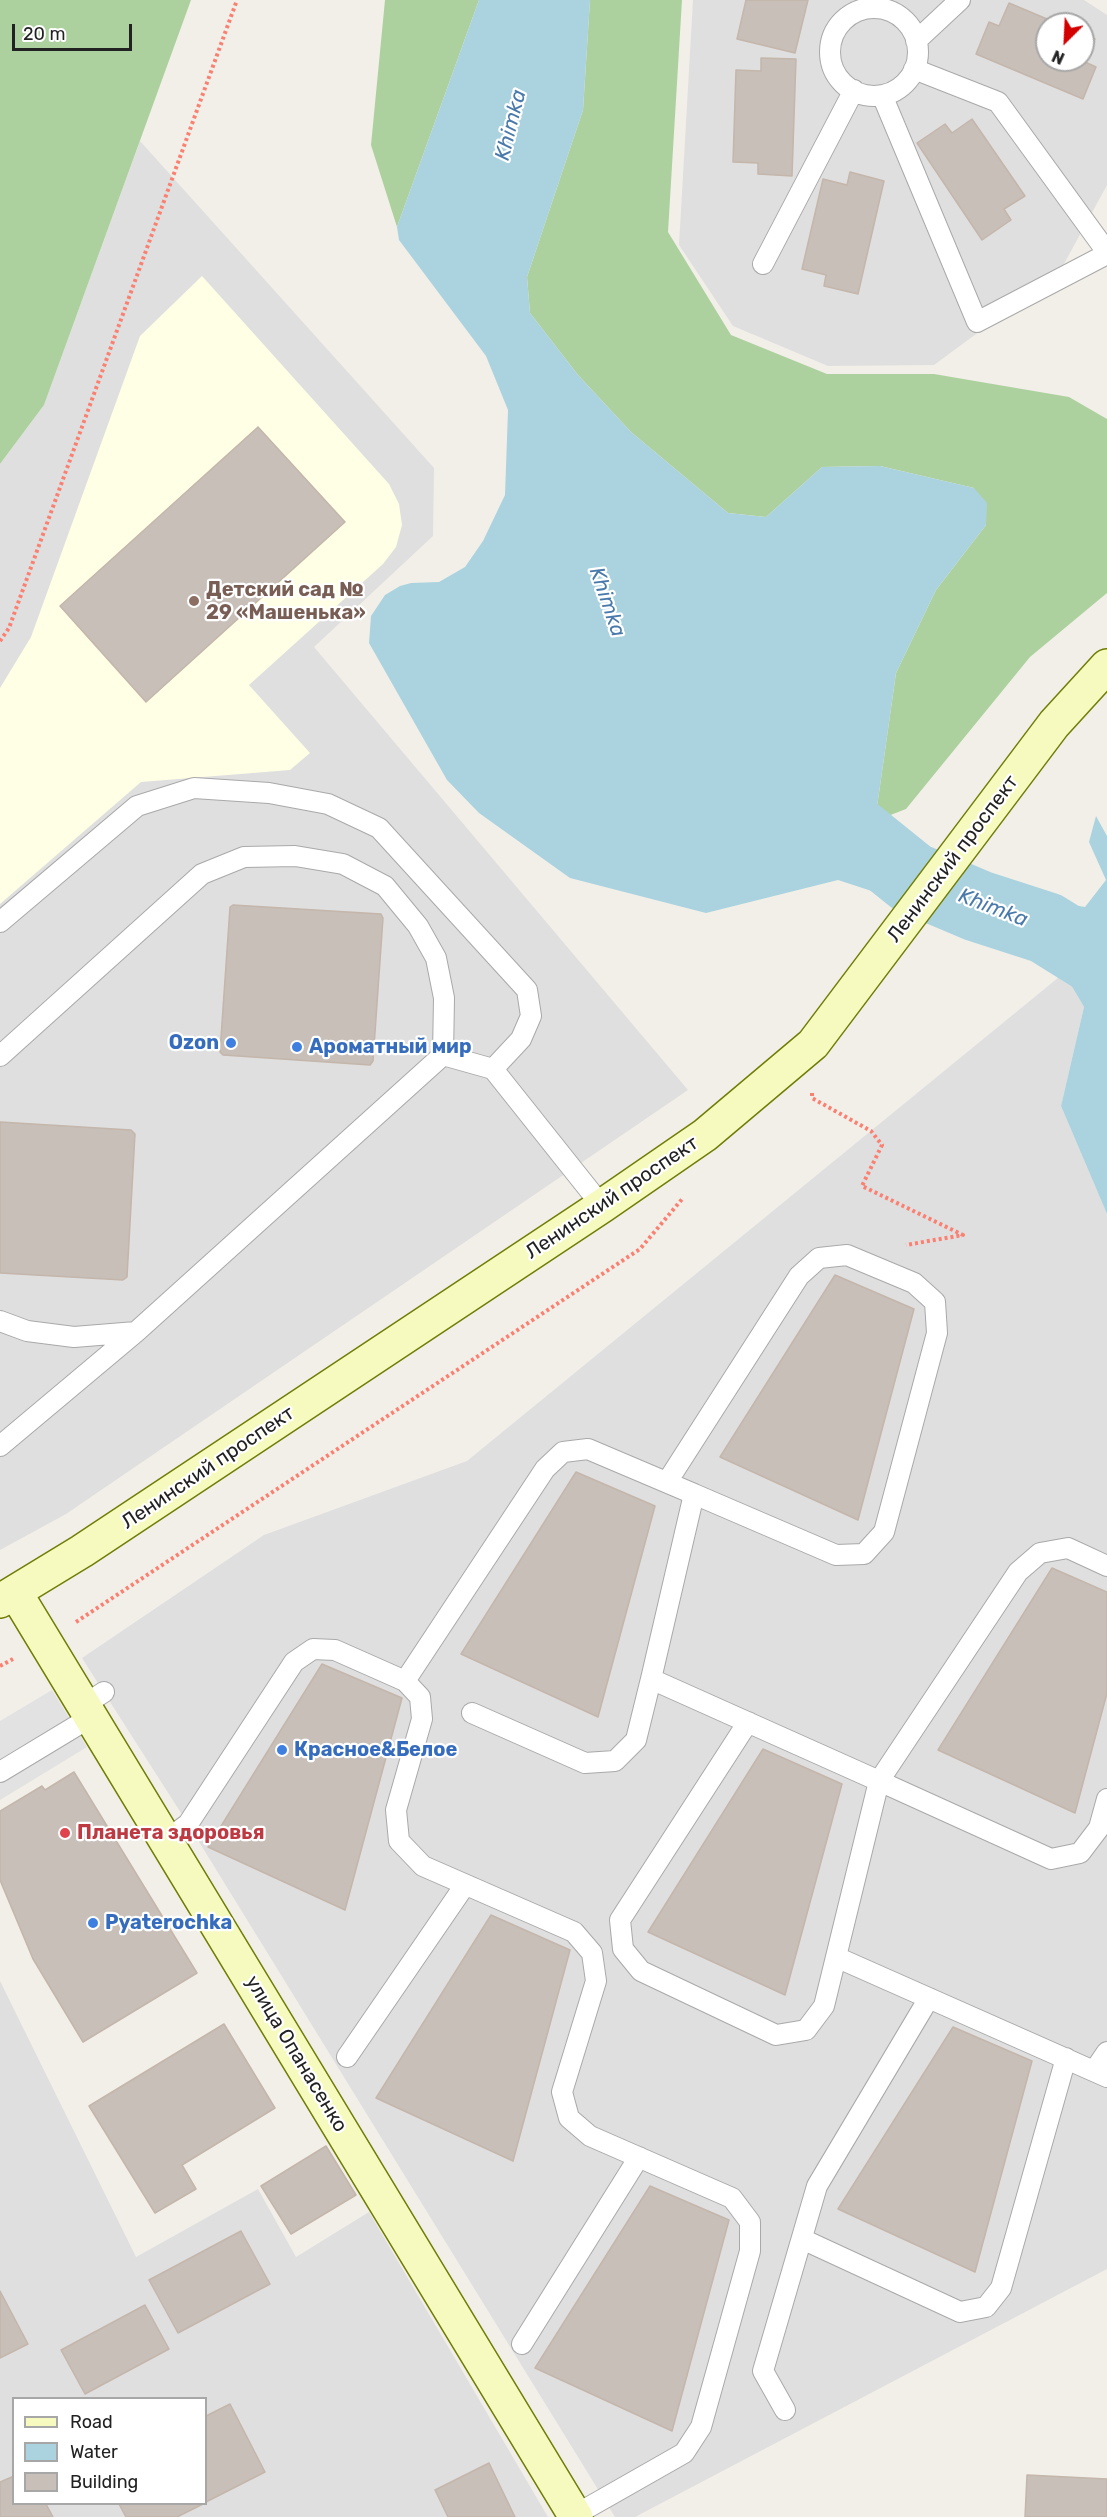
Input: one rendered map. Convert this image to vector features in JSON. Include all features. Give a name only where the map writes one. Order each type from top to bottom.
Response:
[{"type":"main road","name":"Ленинский проспект","points":[[8,1596],[82,1551],[602,1206],[705,1135],[813,1044],[1054,724],[1107,666]]},
{"type":"main road","name":"улица Опанасенко","points":[[8,1596],[46,1641],[93,1704],[166,1840],[576,2516]]},
{"type":"lane","points":[[916,40],[960,0]]},
{"type":"lane","points":[[873,4],[901,17],[910,27],[916,40],[918,54],[914,69],[907,81],[896,90],[882,95],[867,95],[842,82],[834,70],[830,56],[831,41],[837,28],[847,17],[873,4]]},
{"type":"lane","points":[[882,95],[977,322],[1107,253],[998,102],[914,69]]},
{"type":"lane","points":[[763,264],[854,90]]},
{"type":"lane","points":[[0,922],[132,800],[194,788],[269,793],[328,804],[379,828],[527,990],[531,1016],[521,1039],[493,1069]]},
{"type":"lane","points":[[0,1056],[202,874],[244,857],[295,856],[343,864],[385,886],[418,926],[436,958],[444,998],[443,1055],[136,1332],[0,1446]]},
{"type":"lane","points":[[443,1055],[493,1069],[602,1206]]},
{"type":"lane","points":[[405,1680],[545,1470],[563,1452],[588,1449],[836,1555],[864,1554],[884,1532],[936,1333],[935,1302],[914,1283],[847,1255],[819,1258],[799,1276],[667,1482]]},
{"type":"lane","points":[[0,1321],[27,1331],[74,1337],[136,1332]]},
{"type":"lane","points":[[472,1713],[585,1763],[615,1761],[636,1740],[694,1494]]},
{"type":"lane","points":[[748,1722],[620,1920],[623,1949],[640,1971],[776,2035],[806,2030],[824,2006],[879,1781],[1018,1572],[1040,1553],[1068,1548],[1107,1566]]},
{"type":"lane","points":[[166,1840],[188,1824],[294,1662],[313,1649],[335,1650],[405,1680],[420,1697],[422,1719],[396,1810],[399,1840],[423,1866],[574,1932],[592,1953],[596,1981],[562,2092],[569,2118],[590,2136],[732,2198],[750,2222],[750,2251],[701,2427],[684,2452],[576,2516]]},
{"type":"lane","points":[[651,1679],[1051,1859],[1080,1853],[1099,1828],[1107,1799]]},
{"type":"lane","points":[[0,1772],[93,1704]]},
{"type":"lane","points":[[347,2057],[465,1885]]},
{"type":"lane","points":[[836,1957],[1101,2074],[1107,2052]]},
{"type":"lane","points":[[785,2410],[763,2371],[817,2186],[929,1998]]},
{"type":"lane","points":[[802,2239],[960,2312],[986,2307],[1000,2288],[1066,2058]]},
{"type":"lane","points":[[522,2344],[639,2157]]},
{"type":"path","points":[[0,641],[9,628],[237,0]]},
{"type":"path","points":[[813,1044],[812,1098],[871,1131],[882,1144],[862,1186],[963,1235],[905,1245]]},
{"type":"path","points":[[0,1666],[46,1641],[640,1250],[685,1196]]},
{"type":"shaded area","points":[[693,0],[1084,0],[1107,15],[1107,185],[1059,273],[934,365],[828,366],[733,326],[679,245]]},
{"type":"shaded area","points":[[140,141],[434,468],[433,536],[314,647],[688,1090],[66,1514],[0,1550],[0,464],[44,405]]},
{"type":"shaded area","name":"Детский сад № 29 «Машенька»","points":[[202,276],[389,484],[399,504],[402,525],[396,547],[383,564],[249,685],[310,753],[290,770],[141,782],[0,904],[0,688],[31,637],[140,336]]},
{"type":"shaded area","points":[[1064,973],[1084,1007],[1061,1106],[1107,1214],[1107,2269],[635,2517],[615,2517],[188,1824],[82,1658],[264,1535],[467,1461]]},
{"type":"shaded area","points":[[52,1690],[87,1747],[0,1800],[0,1721]]},
{"type":"shaded area","points":[[0,1981],[136,2257],[258,2189],[296,2257],[369,2212],[548,2517],[0,2517]]},
{"type":"green space","points":[[0,0],[191,0],[44,405],[0,464]]},
{"type":"green space","points":[[385,0],[479,0],[397,227],[371,145]]},
{"type":"green space","points":[[590,0],[682,0],[668,232],[731,335],[827,374],[934,374],[1069,397],[1107,419],[1107,593],[1030,657],[906,809],[875,821],[896,673],[936,590],[986,525],[974,488],[880,466],[822,467],[766,517],[728,513],[631,432],[578,375],[530,313],[527,277],[583,110]]},
{"type":"water","points":[[479,0],[590,0],[583,110],[527,277],[530,313],[578,375],[631,432],[728,513],[766,517],[822,467],[880,466],[974,488],[987,503],[986,525],[936,590],[896,673],[875,821],[929,857],[896,899],[838,880],[706,913],[570,878],[479,813],[447,780],[369,643],[371,616],[385,595],[400,586],[411,583],[439,582],[465,567],[483,541],[505,495],[508,410],[486,356],[399,240],[397,227]]},
{"type":"water","points":[[1096,816],[1107,836],[1107,1214],[1061,1106],[1084,1007],[1064,973],[959,926],[991,891],[1085,907],[1106,880],[1089,842]]},
{"type":"building","points":[[746,0],[808,0],[795,53],[737,39]]},
{"type":"building","points":[[1009,3],[1035,14],[1035,72],[1094,72],[1083,99],[976,54],[989,22],[999,26]]},
{"type":"building","points":[[761,58],[796,59],[792,176],[758,174],[758,163],[733,162],[736,70],[761,71]]},
{"type":"building","points":[[972,119],[1025,196],[1004,209],[1011,220],[982,240],[917,143],[945,124],[952,133]]},
{"type":"building","points":[[850,172],[884,181],[858,294],[824,286],[826,275],[802,269],[823,179],[847,185]]},
{"type":"building","points":[[258,427],[345,522],[146,702],[60,606]]},
{"type":"building","points":[[233,905],[381,914],[383,918],[373,1061],[370,1065],[223,1055],[220,1052],[230,907]]},
{"type":"building","points":[[0,1122],[131,1130],[135,1134],[127,1277],[123,1280],[0,1273]]},
{"type":"building","points":[[835,1275],[914,1309],[858,1520],[720,1457]]},
{"type":"building","points":[[576,1472],[655,1506],[598,1717],[461,1654]]},
{"type":"building","points":[[1052,1568],[1107,1592],[1107,1693],[1075,1813],[938,1750]]},
{"type":"building","points":[[322,1664],[402,1698],[345,1910],[208,1847]]},
{"type":"building","points":[[763,1749],[842,1784],[785,1995],[648,1932]]},
{"type":"building","name":"Pyaterochka","points":[[74,1772],[197,1973],[83,2042],[33,1959],[0,1880],[0,1811],[42,1786],[45,1790]]},
{"type":"building","points":[[491,1915],[570,1950],[513,2161],[376,2098]]},
{"type":"building","points":[[224,2024],[275,2108],[182,2165],[196,2189],[155,2213],[89,2106]]},
{"type":"building","points":[[953,2027],[1032,2061],[975,2272],[838,2209]]},
{"type":"building","points":[[326,2146],[356,2195],[291,2234],[261,2186]]},
{"type":"building","points":[[650,2186],[729,2220],[672,2431],[535,2368]]},
{"type":"building","points":[[241,2231],[270,2284],[178,2333],[149,2280]]},
{"type":"building","points":[[0,2291],[28,2344],[0,2358]]},
{"type":"building","points":[[145,2305],[169,2349],[85,2394],[61,2350]]},
{"type":"building","points":[[230,2404],[265,2472],[207,2501],[207,2416]]},
{"type":"building","points":[[489,2463],[515,2517],[448,2517],[435,2490]]},
{"type":"building","points":[[1027,2475],[1107,2479],[1107,2517],[1025,2517]]},
{"type":"building","points":[[12,2477],[12,2505],[47,2505],[53,2517],[0,2517],[0,2482]]},
{"type":"building","points":[[120,2505],[201,2505],[177,2517],[126,2517]]},
{"type":"waterway","name":"Khimka","points":[[835,816],[912,878],[978,906],[1046,928],[1107,966]]},
{"type":"place","name":"Детский сад № 29 «Машенька»","points":[[194,601]]},
{"type":"place","name":"Ozon","points":[[231,1043]]},
{"type":"place","name":"Ароматный мир","points":[[297,1047]]},
{"type":"place","name":"Красное&Белое","points":[[282,1750]]},
{"type":"place","name":"Планета здоровья","points":[[65,1833]]},
{"type":"place","name":"Pyaterochka","points":[[93,1923]]}]
